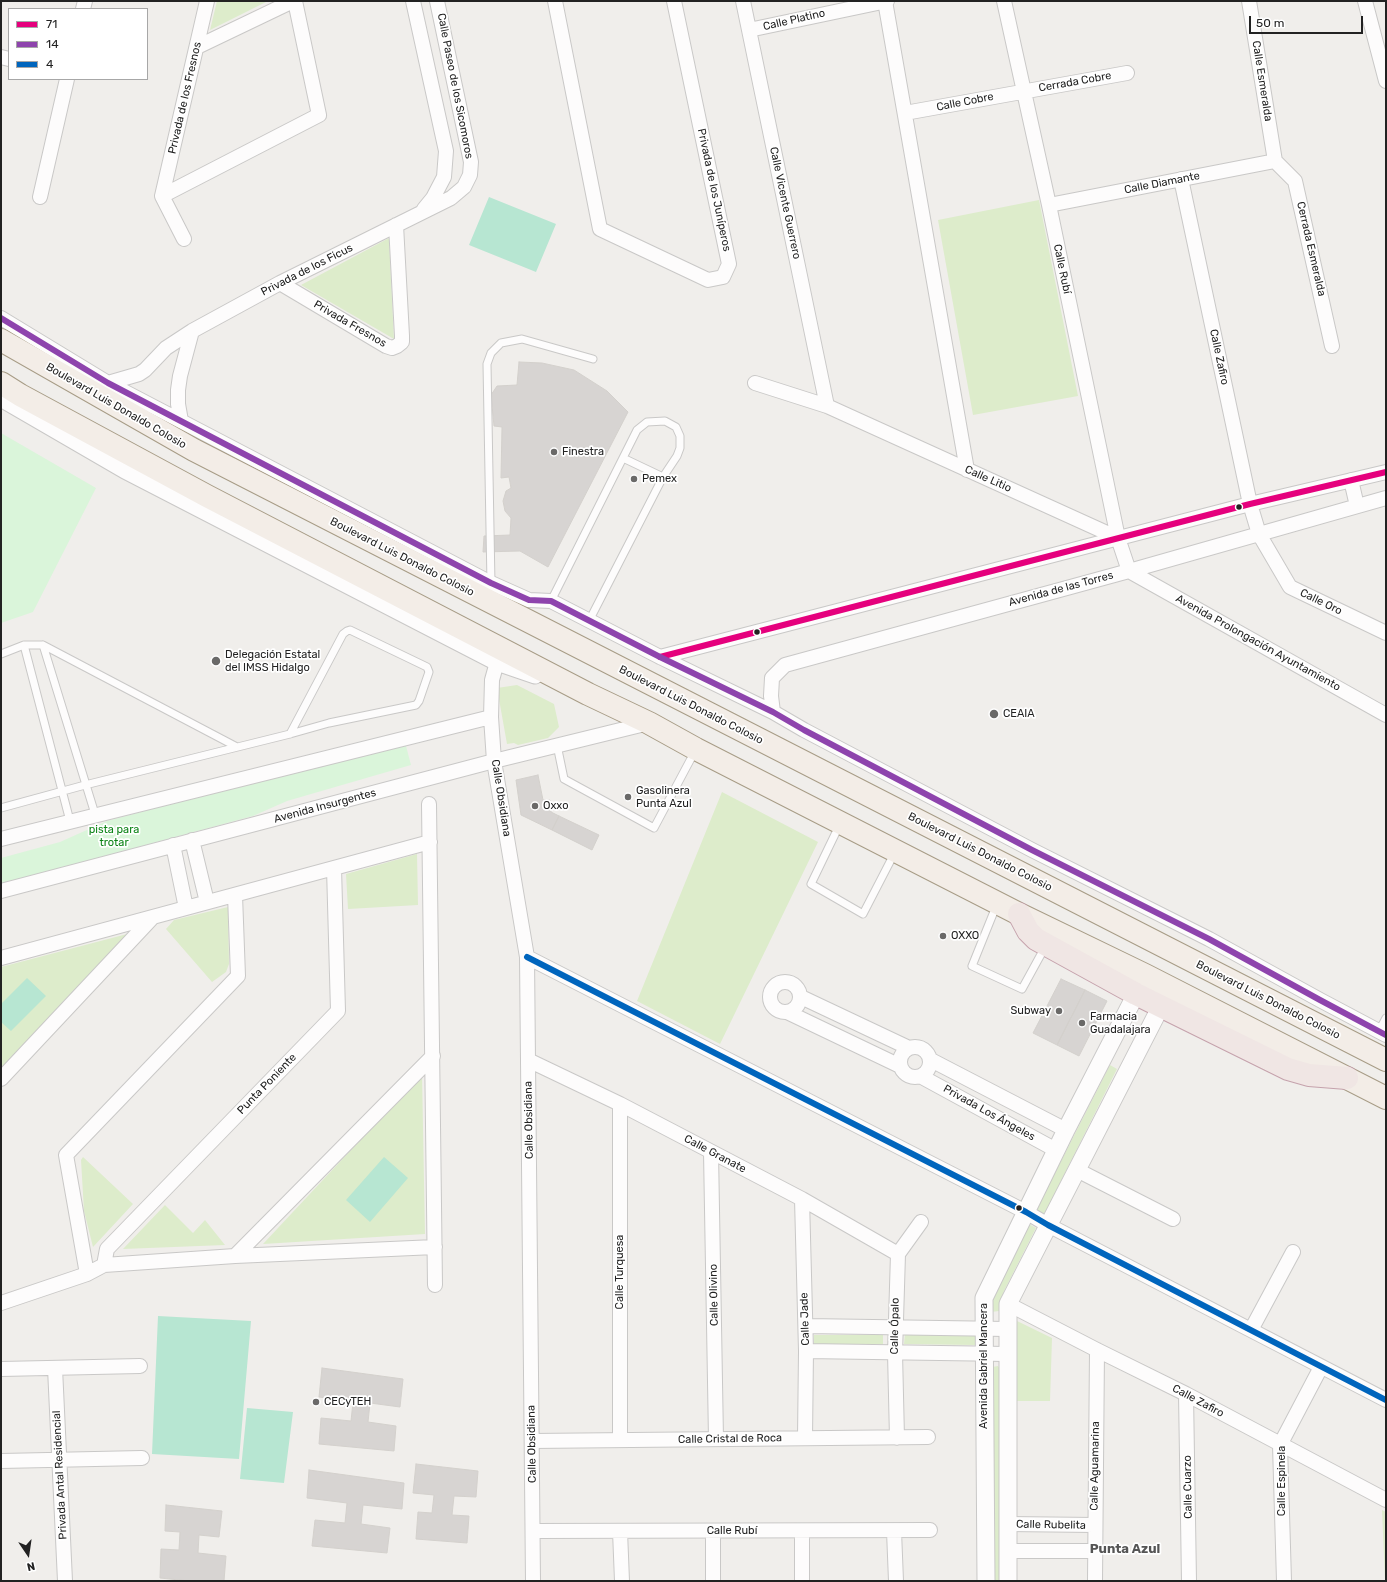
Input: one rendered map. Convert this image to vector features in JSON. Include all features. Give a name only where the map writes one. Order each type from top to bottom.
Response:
[{"type":"highway","points":[[1019,914],[1028,931],[1036,939],[1136,994],[1288,1069],[1309,1076],[1347,1078]]},
{"type":"main road","name":"Boulevard Luis Donaldo Colosio","points":[[1,340],[194,450],[491,593],[1386,1060]]},
{"type":"main road","points":[[1,383],[11,397],[207,496],[588,694],[649,723],[696,749],[895,851],[1019,914],[1145,975],[1386,1098]]},
{"type":"street","name":"Privada de los Fresnos","points":[[162,196],[207,1]]},
{"type":"street","points":[[184,239],[162,196],[319,115],[294,1],[197,47]]},
{"type":"street","name":"Calle Paseo de los Sicomoros","points":[[413,1],[446,150],[444,177],[433,198],[422,212]]},
{"type":"street","name":"Calle Paseo de los Sicomoros","points":[[422,212],[451,198],[464,187],[470,175],[471,162],[438,1]]},
{"type":"street","name":"Privada de los Juníperos","points":[[555,1],[600,229],[708,280],[723,277],[729,264],[674,1]]},
{"type":"street","name":"Calle Vicente Guerrero","points":[[743,1],[827,406]]},
{"type":"street","points":[[886,1],[967,470]]},
{"type":"street","name":"Calle Platino","points":[[749,30],[836,6],[886,1]]},
{"type":"street","name":"Calle Rubí","points":[[1004,1],[1049,205],[1118,538]]},
{"type":"street","name":"Calle Esmeralda","points":[[1249,1],[1275,161]]},
{"type":"street","points":[[1365,1],[1386,81]]},
{"type":"street","name":"Cerrada Cobre","points":[[1024,91],[1127,73]]},
{"type":"street","points":[[40,197],[67,80]]},
{"type":"street","name":"Calle Cobre","points":[[905,114],[1024,91]]},
{"type":"street","name":"Calle Diamante","points":[[1049,205],[1275,161]]},
{"type":"street","name":"Cerrada Esmeralda","points":[[1275,161],[1295,181],[1332,346]]},
{"type":"street","name":"Calle Zafiro","points":[[1181,180],[1250,504],[1260,534]]},
{"type":"street","name":"Privada de los Ficus","points":[[108,383],[139,374],[166,348],[192,331],[280,283],[422,212]]},
{"type":"street","name":"Privada Fresnos","points":[[280,283],[386,346],[392,348],[397,346],[402,342],[402,336],[396,225]]},
{"type":"street","points":[[1,318],[108,383],[181,421],[491,593],[529,600],[550,601],[773,712],[804,730],[1032,850],[1210,939],[1382,1033]]},
{"type":"street","points":[[181,421],[178,404],[178,390],[180,376],[192,331]]},
{"type":"street","name":"Calle Litio","points":[[755,383],[827,406],[1118,538]]},
{"type":"street","points":[[11,397],[125,470],[497,662],[588,694]]},
{"type":"street","points":[[660,657],[1250,504],[1386,472]]},
{"type":"street","points":[[1351,480],[1357,506]]},
{"type":"street","name":"Avenida de las Torres","points":[[773,712],[771,696],[772,678],[785,665],[1129,571],[1386,498]]},
{"type":"street","name":"Calle Oro","points":[[1260,534],[1290,587],[1386,633]]},
{"type":"street","points":[[1118,538],[1129,571]]},
{"type":"street","name":"Avenida Prolongación Ayuntamiento","points":[[1129,571],[1386,715]]},
{"type":"street","name":"Calle Obsidiana","points":[[497,662],[492,680],[491,717],[494,761],[527,957],[534,1532],[533,1581]]},
{"type":"street","points":[[1,839],[94,814],[491,717]]},
{"type":"street","name":"Avenida Insurgentes","points":[[1,891],[494,761],[649,723]]},
{"type":"street","points":[[429,804],[435,1285]]},
{"type":"street","points":[[192,840],[207,902]]},
{"type":"street","points":[[1,958],[430,842]]},
{"type":"street","points":[[173,845],[186,908]]},
{"type":"street","name":"Punta Poniente","points":[[104,1265],[107,1249],[338,1011],[334,868]]},
{"type":"street","points":[[87,1274],[66,1155],[238,976],[235,895]]},
{"type":"street","points":[[1,1079],[153,917]]},
{"type":"street","points":[[527,957],[1026,1212],[1048,1225],[1386,1400]]},
{"type":"street","points":[[787,982],[794,984],[799,990],[801,997],[799,1004],[794,1010],[787,1012],[780,1012],[774,1007],[770,1001],[770,994],[774,987],[780,983],[787,982]]},
{"type":"street","name":"Avenida Gabriel Mancera","points":[[986,1581],[983,1329],[984,1298],[1066,1130],[1136,994]]},
{"type":"street","points":[[801,997],[909,1048]]},
{"type":"street","name":"Avenida Gabriel Mancera","points":[[1008,1581],[1008,1304],[1161,1006]]},
{"type":"street","points":[[787,1012],[900,1066]]},
{"type":"street","points":[[916,1047],[923,1049],[931,1060],[929,1070],[922,1077],[915,1078],[908,1076],[903,1072],[900,1066],[900,1059],[903,1052],[909,1048],[916,1047]]},
{"type":"street","points":[[235,1256],[433,1056]]},
{"type":"street","points":[[1103,1058],[1127,1070]]},
{"type":"street","name":"Calle Granate","points":[[528,1060],[620,1104],[802,1199],[898,1254]]},
{"type":"street","name":"Privada Los Ángeles","points":[[931,1060],[1066,1130]]},
{"type":"street","name":"Privada Los Ángeles","points":[[922,1077],[1056,1150]]},
{"type":"street","name":"Calle Turquesa","points":[[620,1104],[620,1440]]},
{"type":"street","name":"Calle Olivino","points":[[711,1152],[716,1439]]},
{"type":"street","points":[[1077,1170],[1174,1220]]},
{"type":"street","name":"Calle Jade","points":[[802,1199],[806,1326],[805,1438]]},
{"type":"street","points":[[898,1254],[921,1222]]},
{"type":"street","points":[[1,1303],[87,1274],[104,1265],[235,1256],[435,1247]]},
{"type":"street","points":[[1251,1330],[1293,1252]]},
{"type":"street","name":"Calle Ópalo","points":[[897,1438],[895,1327],[898,1254]]},
{"type":"street","name":"Calle Zafiro","points":[[1008,1304],[1186,1394],[1386,1500]]},
{"type":"street","points":[[806,1326],[1007,1329]]},
{"type":"street","name":"Calle Aguamarina","points":[[1095,1581],[1094,1526],[1097,1350]]},
{"type":"street","points":[[806,1351],[1007,1354]]},
{"type":"street","points":[[1,1369],[140,1366]]},
{"type":"street","name":"Calle Espinela","points":[[1284,1581],[1280,1445],[1321,1366]]},
{"type":"street","name":"Privada Antal Residencial","points":[[55,1368],[65,1581]]},
{"type":"street","name":"Calle Cuarzo","points":[[1186,1394],[1189,1581]]},
{"type":"street","name":"Calle Cristal de Roca","points":[[532,1441],[928,1437]]},
{"type":"street","points":[[1,1461],[142,1458]]},
{"type":"street","name":"Calle Rubelita","points":[[1008,1524],[1094,1526]]},
{"type":"street","points":[[894,1530],[896,1581]]},
{"type":"street","name":"Calle Rubí","points":[[534,1532],[930,1530]]},
{"type":"street","points":[[620,1531],[622,1581]]},
{"type":"street","points":[[713,1531],[713,1581]]},
{"type":"street","points":[[802,1531],[802,1581]]},
{"type":"street","points":[[1008,1551],[1094,1551]]},
{"type":"lane","points":[[491,593],[487,364],[491,353],[501,343],[522,339],[593,359]]},
{"type":"lane","points":[[550,601],[637,430],[647,422],[665,421],[676,427],[680,436],[680,448],[677,456],[663,477],[589,621]]},
{"type":"lane","points":[[623,458],[663,477]]},
{"type":"lane","points":[[1,808],[86,785],[290,734],[329,723],[416,705],[420,701],[429,672],[427,667],[350,630],[346,631],[343,634],[290,734]]},
{"type":"lane","points":[[24,645],[70,821]]},
{"type":"lane","points":[[1,654],[24,645],[42,645],[237,747]]},
{"type":"lane","points":[[42,645],[94,814]]},
{"type":"lane","points":[[557,745],[564,779],[654,828],[696,749]]},
{"type":"lane","points":[[841,822],[811,884],[863,914],[895,851]]},
{"type":"lane","points":[[997,903],[972,966],[1022,989],[1046,945]]},
{"type":"lane","points":[[1382,1033],[1386,1018]]},
{"type":"green space","points":[[217,1],[268,1],[210,30]]},
{"type":"green space","points":[[489,197],[556,224],[536,272],[469,245]]},
{"type":"green space","points":[[1039,200],[1078,396],[973,415],[938,220]]},
{"type":"green space","points":[[389,238],[394,339],[301,285]]},
{"type":"green space","points":[[1,433],[96,488],[33,612],[1,623]]},
{"type":"green space","points":[[517,685],[554,704],[559,727],[548,738],[518,745],[514,743],[507,744],[497,688]]},
{"type":"green space","name":"pista para trotar","points":[[405,742],[411,765],[287,801],[253,816],[1,884],[1,858],[60,842],[107,821]]},
{"type":"green space","points":[[722,792],[818,842],[720,1044],[637,1001]]},
{"type":"green space","points":[[417,854],[418,905],[348,909],[346,874]]},
{"type":"green space","points":[[228,907],[229,964],[226,972],[212,982],[166,929],[174,920]]},
{"type":"green space","points":[[131,933],[1,1068],[1,967]]},
{"type":"green space","points":[[27,978],[46,996],[11,1031],[1,1022],[1,1004]]},
{"type":"green space","points":[[1110,1065],[1117,1069],[1046,1211],[1041,1213],[1037,1208]]},
{"type":"green space","points":[[422,1074],[425,1234],[263,1244]]},
{"type":"green space","points":[[83,1157],[133,1204],[93,1247],[84,1211],[81,1160]]},
{"type":"green space","points":[[384,1157],[408,1178],[370,1222],[346,1200]]},
{"type":"green space","points":[[165,1205],[193,1233],[205,1220],[225,1245],[123,1249]]},
{"type":"green space","points":[[1029,1224],[1036,1228],[1004,1291],[999,1305],[999,1311],[991,1312],[992,1296]]},
{"type":"green space","points":[[158,1316],[251,1321],[239,1459],[152,1454]]},
{"type":"green space","points":[[1017,1321],[1052,1338],[1050,1401],[1017,1401]]},
{"type":"green space","points":[[905,1334],[975,1335],[975,1345],[904,1344]]},
{"type":"green space","points":[[814,1335],[883,1335],[883,1344],[814,1344]]},
{"type":"green space","points":[[998,1366],[1000,1369],[1001,1581],[992,1581],[992,1367]]},
{"type":"green space","points":[[247,1408],[293,1412],[284,1483],[240,1479]]},
{"type":"green space","points":[[1382,1510],[1386,1512],[1386,1581],[1385,1581]]},
{"type":"building","name":"Finestra","points":[[519,362],[542,363],[574,370],[607,391],[628,412],[548,567],[520,551],[483,552],[484,536],[510,535],[511,518],[505,511],[503,501],[506,491],[511,488],[509,477],[501,478],[502,427],[494,426],[491,395],[497,386],[517,385]]},
{"type":"building","name":"Oxxo","points":[[538,775],[543,800],[550,800],[551,812],[559,816],[552,830],[521,815],[516,780]]},
{"type":"building","points":[[559,816],[599,835],[592,850],[552,830]]},
{"type":"building","name":"Subway","points":[[1061,979],[1085,990],[1057,1045],[1033,1033]]},
{"type":"building","name":"Farmacia Guadalajara","points":[[1085,990],[1107,1001],[1079,1056],[1057,1045]]},
{"type":"building","points":[[322,1368],[403,1379],[400,1407],[370,1403],[368,1422],[396,1426],[394,1451],[319,1444],[321,1418],[351,1421],[353,1402],[319,1397]]},
{"type":"building","points":[[416,1464],[478,1471],[476,1497],[454,1496],[452,1515],[469,1516],[467,1543],[416,1539],[418,1512],[432,1513],[434,1495],[413,1493]]},
{"type":"building","points":[[309,1470],[404,1483],[402,1509],[363,1505],[361,1524],[390,1528],[387,1553],[312,1546],[315,1520],[345,1523],[347,1503],[307,1498]]},
{"type":"building","points":[[166,1505],[222,1511],[219,1537],[199,1535],[198,1553],[226,1556],[224,1581],[189,1581],[160,1578],[161,1549],[179,1550],[180,1532],[165,1531]]},
{"type":"transit line","name":"14","points":[[1,318],[108,383],[491,583],[529,600],[551,601],[660,657],[773,712],[804,730],[1032,850],[1209,939],[1386,1035]]},
{"type":"transit line","name":"71","points":[[660,657],[1250,504],[1386,472]]},
{"type":"transit line","name":"4","points":[[527,957],[1026,1212],[1048,1225],[1386,1400]]},
{"type":"place","name":"Finestra","points":[[554,452]]},
{"type":"place","name":"Pemex","points":[[634,479]]},
{"type":"place","name":"Delegación Estatal del IMSS Hidalgo","points":[[216,661]]},
{"type":"place","name":"CEAIA","points":[[994,714]]},
{"type":"place","name":"Gasolinera Punta Azul","points":[[628,797]]},
{"type":"place","name":"Oxxo","points":[[535,806]]},
{"type":"place","name":"OXXO","points":[[943,936]]},
{"type":"place","name":"Subway","points":[[1059,1011]]},
{"type":"place","name":"Farmacia Guadalajara","points":[[1082,1023]]},
{"type":"place","name":"CECyTEH","points":[[316,1402]]},
{"type":"district","name":"Punta Azul","points":[[1125,1549]]}]
